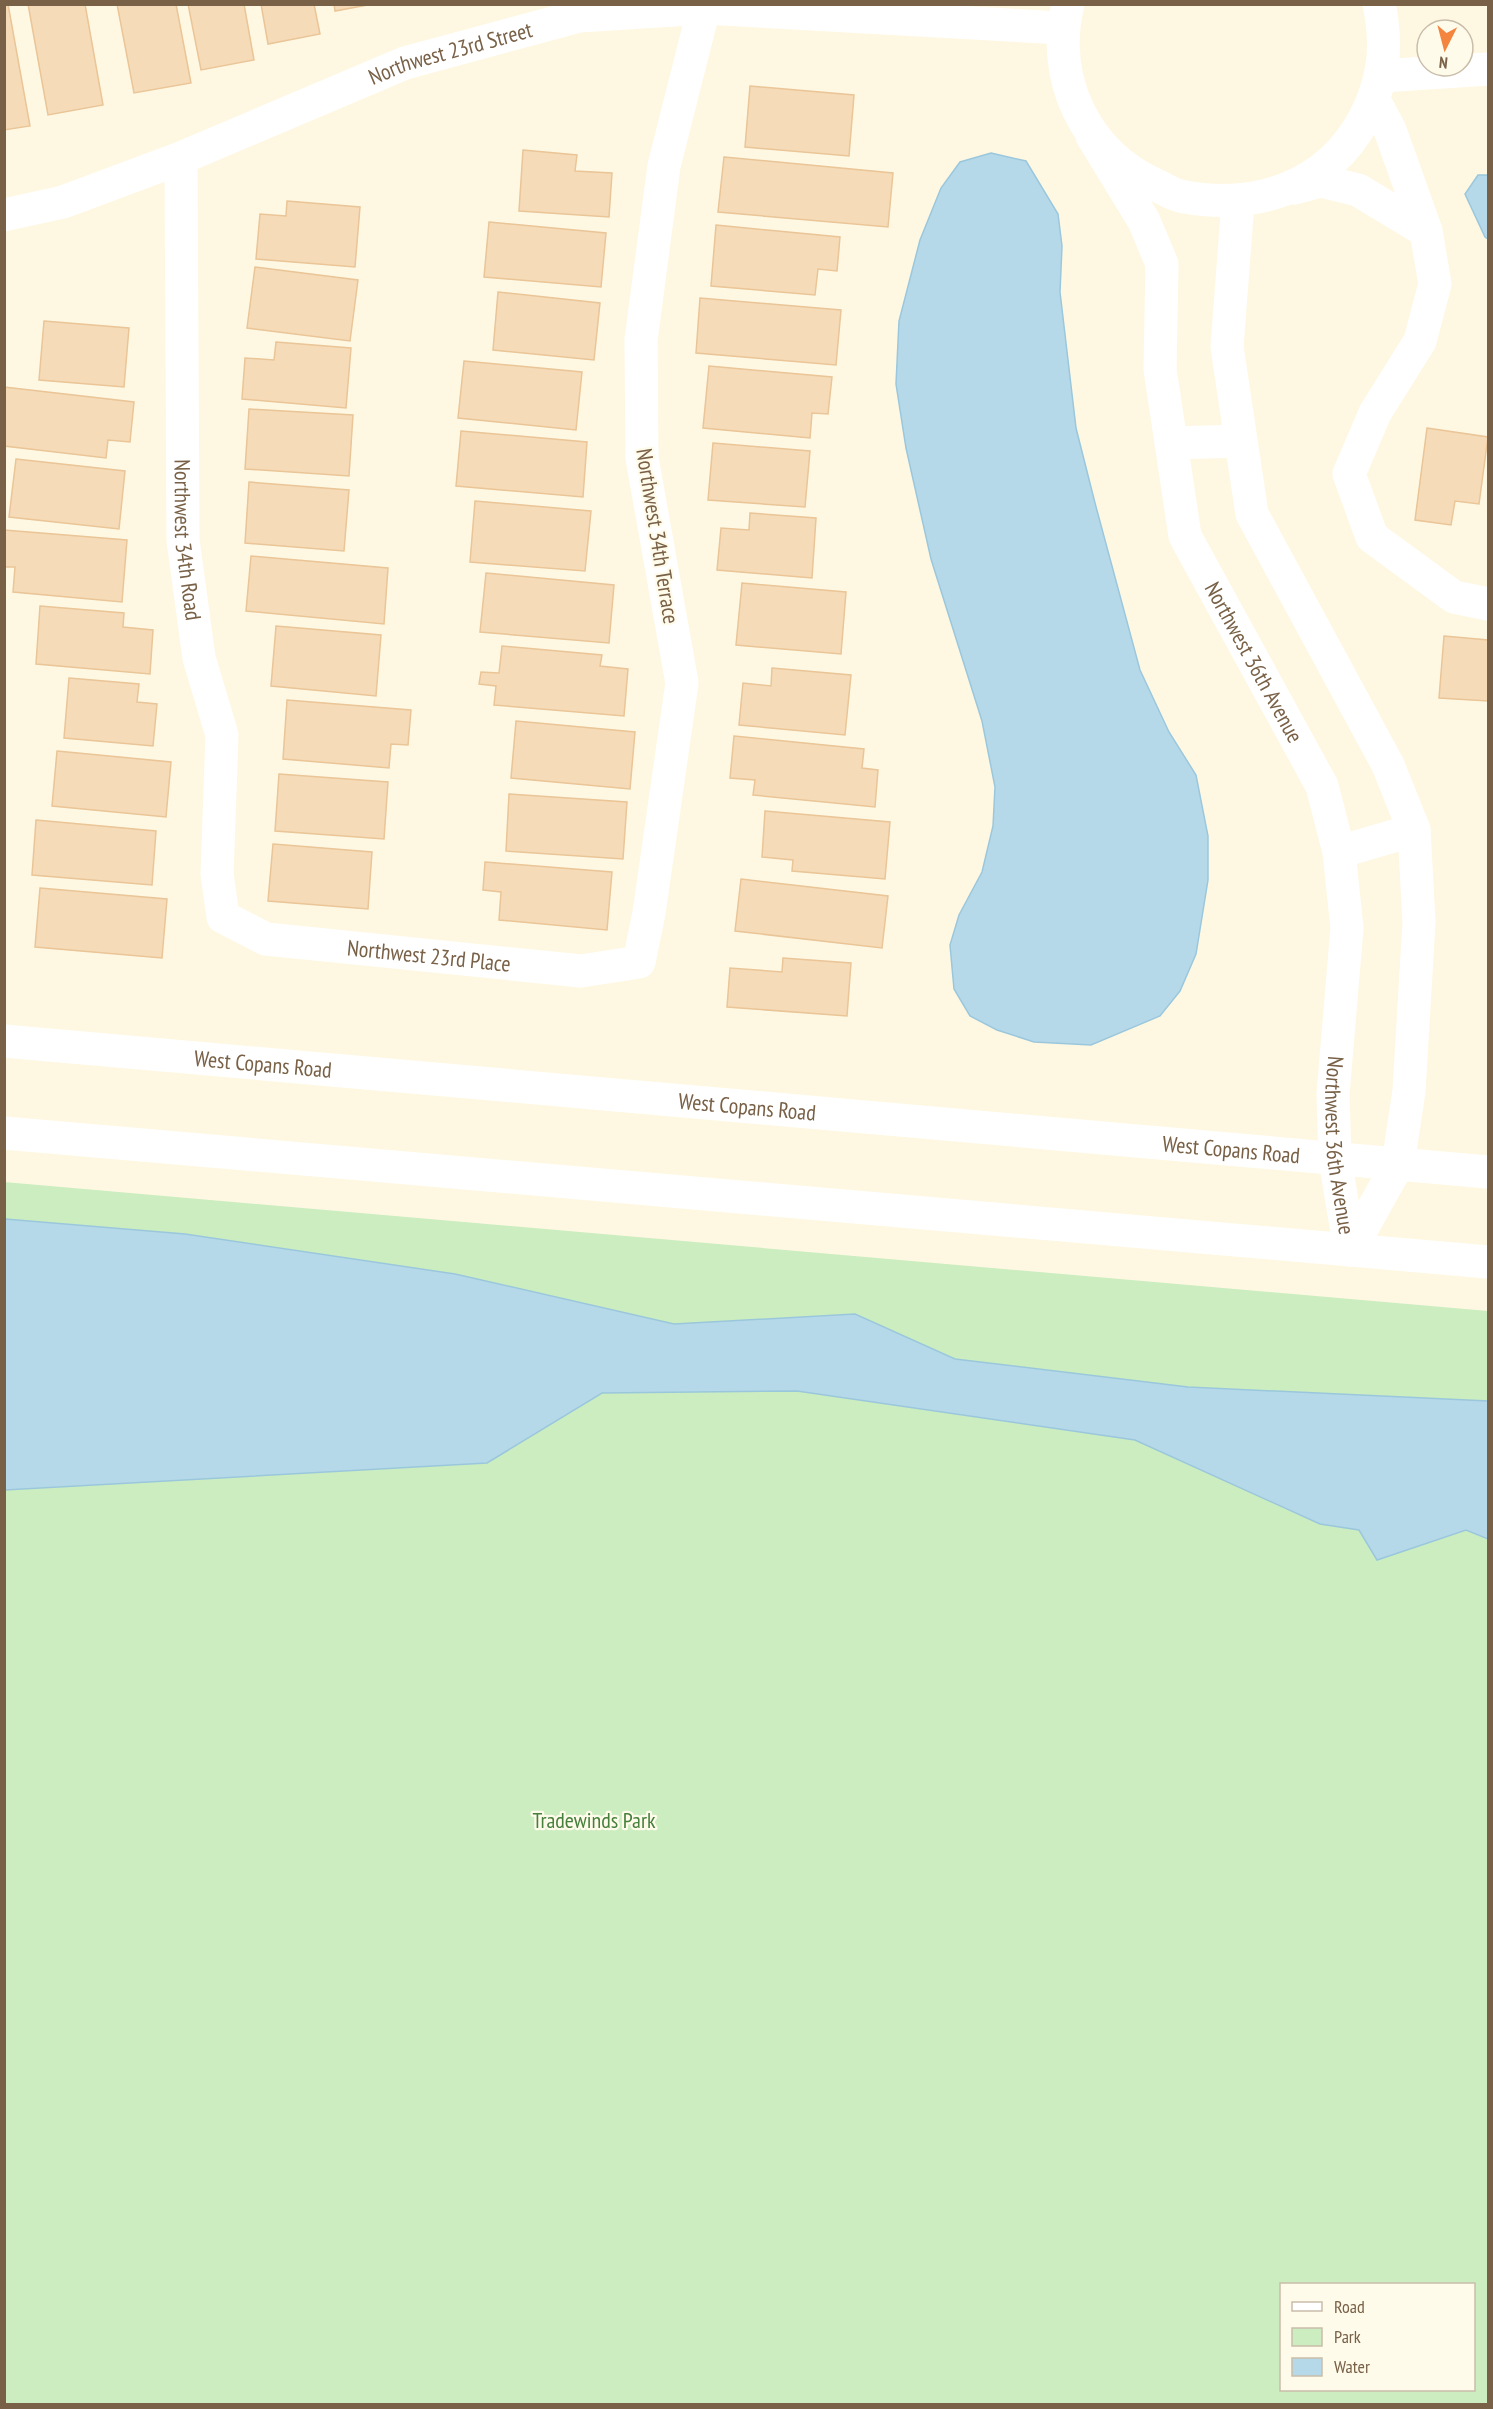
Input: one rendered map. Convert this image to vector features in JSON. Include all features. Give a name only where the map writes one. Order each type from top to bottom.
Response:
[{"type":"street","points":[[1287,189],[1324,168],[1354,137],[1378,88],[1385,30],[1379,4]]},
{"type":"street","name":"Northwest 23rd Street","points":[[4,215],[63,202],[182,158],[405,63],[579,16],[705,6],[1065,16]]},
{"type":"street","name":"Northwest 34th Terrace","points":[[639,962],[649,913],[682,683],[642,458],[640,340],[663,166],[705,6]]},
{"type":"street","points":[[1065,16],[1064,66],[1074,103],[1092,136],[1133,175],[1183,197],[1238,202],[1321,182],[1358,190],[1426,231]]},
{"type":"street","points":[[1378,88],[1488,69]]},
{"type":"street","points":[[1378,88],[1390,130],[1426,231],[1435,284],[1419,341],[1375,413],[1349,474],[1372,537],[1454,597],[1488,604]]},
{"type":"street","name":"Northwest 36th Avenue","points":[[1092,136],[1144,221],[1162,264],[1160,369],[1185,536],[1322,786],[1338,852],[1347,928],[1333,1094],[1335,1159],[1350,1250]]},
{"type":"street","name":"Northwest 34th Road","points":[[182,158],[183,540],[199,658],[222,735],[217,874],[223,917]]},
{"type":"street","name":"Northwest 36th Avenue","points":[[1238,202],[1227,347],[1252,514],[1388,765],[1414,830],[1419,922],[1409,1091],[1398,1164],[1350,1250]]},
{"type":"street","points":[[1171,443],[1240,441]]},
{"type":"street","points":[[1338,852],[1414,830]]},
{"type":"street","name":"Northwest 23rd Place","points":[[223,917],[266,939],[581,971],[639,962]]},
{"type":"street","name":"West Copans Road","points":[[4,1041],[1488,1172]]},
{"type":"street","points":[[4,1133],[1488,1262]]},
{"type":"green space","name":"Tradewinds Park","points":[[4,1182],[1488,1311],[1488,2404],[5,2404]]},
{"type":"water","points":[[991,153],[1026,161],[1058,214],[1062,246],[1060,292],[1076,428],[1140,670],[1169,732],[1196,775],[1208,836],[1208,880],[1196,954],[1180,991],[1160,1016],[1091,1045],[1034,1042],[997,1030],[970,1016],[954,989],[950,945],[959,915],[982,872],[993,826],[995,787],[982,721],[931,559],[906,448],[896,384],[899,321],[920,240],[941,188],[960,162]]},
{"type":"water","points":[[1478,175],[1488,175],[1488,239],[1465,194]]},
{"type":"water","points":[[5,1219],[185,1234],[455,1274],[674,1324],[855,1314],[955,1359],[1188,1387],[1488,1401],[1488,1539],[1466,1530],[1377,1560],[1359,1530],[1320,1524],[1135,1440],[797,1391],[602,1393],[487,1463],[5,1490]]},
{"type":"building","points":[[4,4],[8,4],[30,126],[4,130]]},
{"type":"building","points":[[28,4],[85,4],[103,105],[48,115]]},
{"type":"building","points":[[117,4],[176,4],[191,83],[134,93]]},
{"type":"building","points":[[188,4],[244,4],[254,60],[201,70]]},
{"type":"building","points":[[261,4],[314,4],[320,34],[268,44]]},
{"type":"building","points":[[334,4],[373,4],[335,11]]},
{"type":"building","points":[[750,86],[854,95],[849,156],[745,147]]},
{"type":"building","points":[[523,150],[577,155],[575,171],[612,173],[609,217],[519,211]]},
{"type":"building","points":[[724,157],[893,173],[888,227],[718,212]]},
{"type":"building","points":[[287,201],[360,207],[355,267],[256,259],[260,214],[286,216]]},
{"type":"building","points":[[489,222],[606,233],[601,287],[484,277]]},
{"type":"building","points":[[716,225],[840,237],[837,271],[818,269],[815,295],[711,286]]},
{"type":"building","points":[[255,267],[358,280],[350,341],[247,328]]},
{"type":"building","points":[[498,292],[600,303],[594,360],[493,350]]},
{"type":"building","points":[[700,298],[841,310],[836,365],[696,353]]},
{"type":"building","points":[[44,321],[129,328],[124,387],[39,380]]},
{"type":"building","points":[[276,342],[351,348],[346,408],[242,399],[245,358],[274,360]]},
{"type":"building","points":[[464,361],[582,372],[576,430],[458,418]]},
{"type":"building","points":[[709,366],[832,377],[828,414],[812,413],[810,438],[703,428]]},
{"type":"building","points":[[4,387],[134,402],[130,442],[108,440],[106,458],[4,446]]},
{"type":"building","points":[[249,409],[353,415],[349,476],[245,469]]},
{"type":"building","points":[[1427,428],[1488,437],[1479,504],[1455,501],[1451,525],[1415,520]]},
{"type":"building","points":[[461,431],[587,442],[583,497],[456,486]]},
{"type":"building","points":[[713,443],[810,451],[805,507],[708,500]]},
{"type":"building","points":[[16,459],[125,471],[119,529],[9,517]]},
{"type":"building","points":[[249,482],[349,490],[344,551],[245,543]]},
{"type":"building","points":[[475,501],[591,511],[585,571],[470,562]]},
{"type":"building","points":[[750,513],[816,518],[812,578],[717,570],[721,528],[749,530]]},
{"type":"building","points":[[4,530],[127,540],[122,602],[13,592],[15,567],[4,567]]},
{"type":"building","points":[[251,556],[388,568],[384,624],[246,611]]},
{"type":"building","points":[[486,573],[614,585],[609,643],[480,632]]},
{"type":"building","points":[[742,583],[846,592],[841,654],[736,645]]},
{"type":"building","points":[[40,606],[124,613],[123,627],[153,630],[150,674],[36,664]]},
{"type":"building","points":[[276,626],[381,635],[376,696],[271,686]]},
{"type":"building","points":[[1444,636],[1488,640],[1488,701],[1439,698]]},
{"type":"building","points":[[502,646],[602,655],[600,666],[628,669],[624,716],[494,705],[496,686],[479,684],[481,672],[499,673]]},
{"type":"building","points":[[772,668],[851,675],[845,735],[739,725],[743,683],[771,686]]},
{"type":"building","points":[[69,678],[139,684],[137,702],[157,704],[153,746],[64,738]]},
{"type":"building","points":[[287,700],[411,710],[408,745],[391,744],[389,768],[283,759]]},
{"type":"building","points":[[516,721],[635,732],[630,789],[511,778]]},
{"type":"building","points":[[734,736],[864,749],[862,768],[878,770],[875,807],[753,795],[755,780],[730,778]]},
{"type":"building","points":[[57,751],[171,762],[166,817],[52,806]]},
{"type":"building","points":[[279,774],[388,782],[384,839],[275,831]]},
{"type":"building","points":[[509,794],[627,802],[623,859],[506,851]]},
{"type":"building","points":[[765,811],[890,822],[885,879],[792,871],[793,860],[762,857]]},
{"type":"building","points":[[36,820],[156,831],[152,885],[32,875]]},
{"type":"building","points":[[273,844],[372,852],[368,909],[268,901]]},
{"type":"building","points":[[485,862],[612,872],[607,930],[499,920],[501,892],[483,890]]},
{"type":"building","points":[[741,879],[888,896],[882,948],[735,931]]},
{"type":"building","points":[[40,888],[167,899],[162,958],[35,947]]},
{"type":"building","points":[[783,958],[851,963],[847,1016],[727,1007],[730,968],[782,972]]}]
